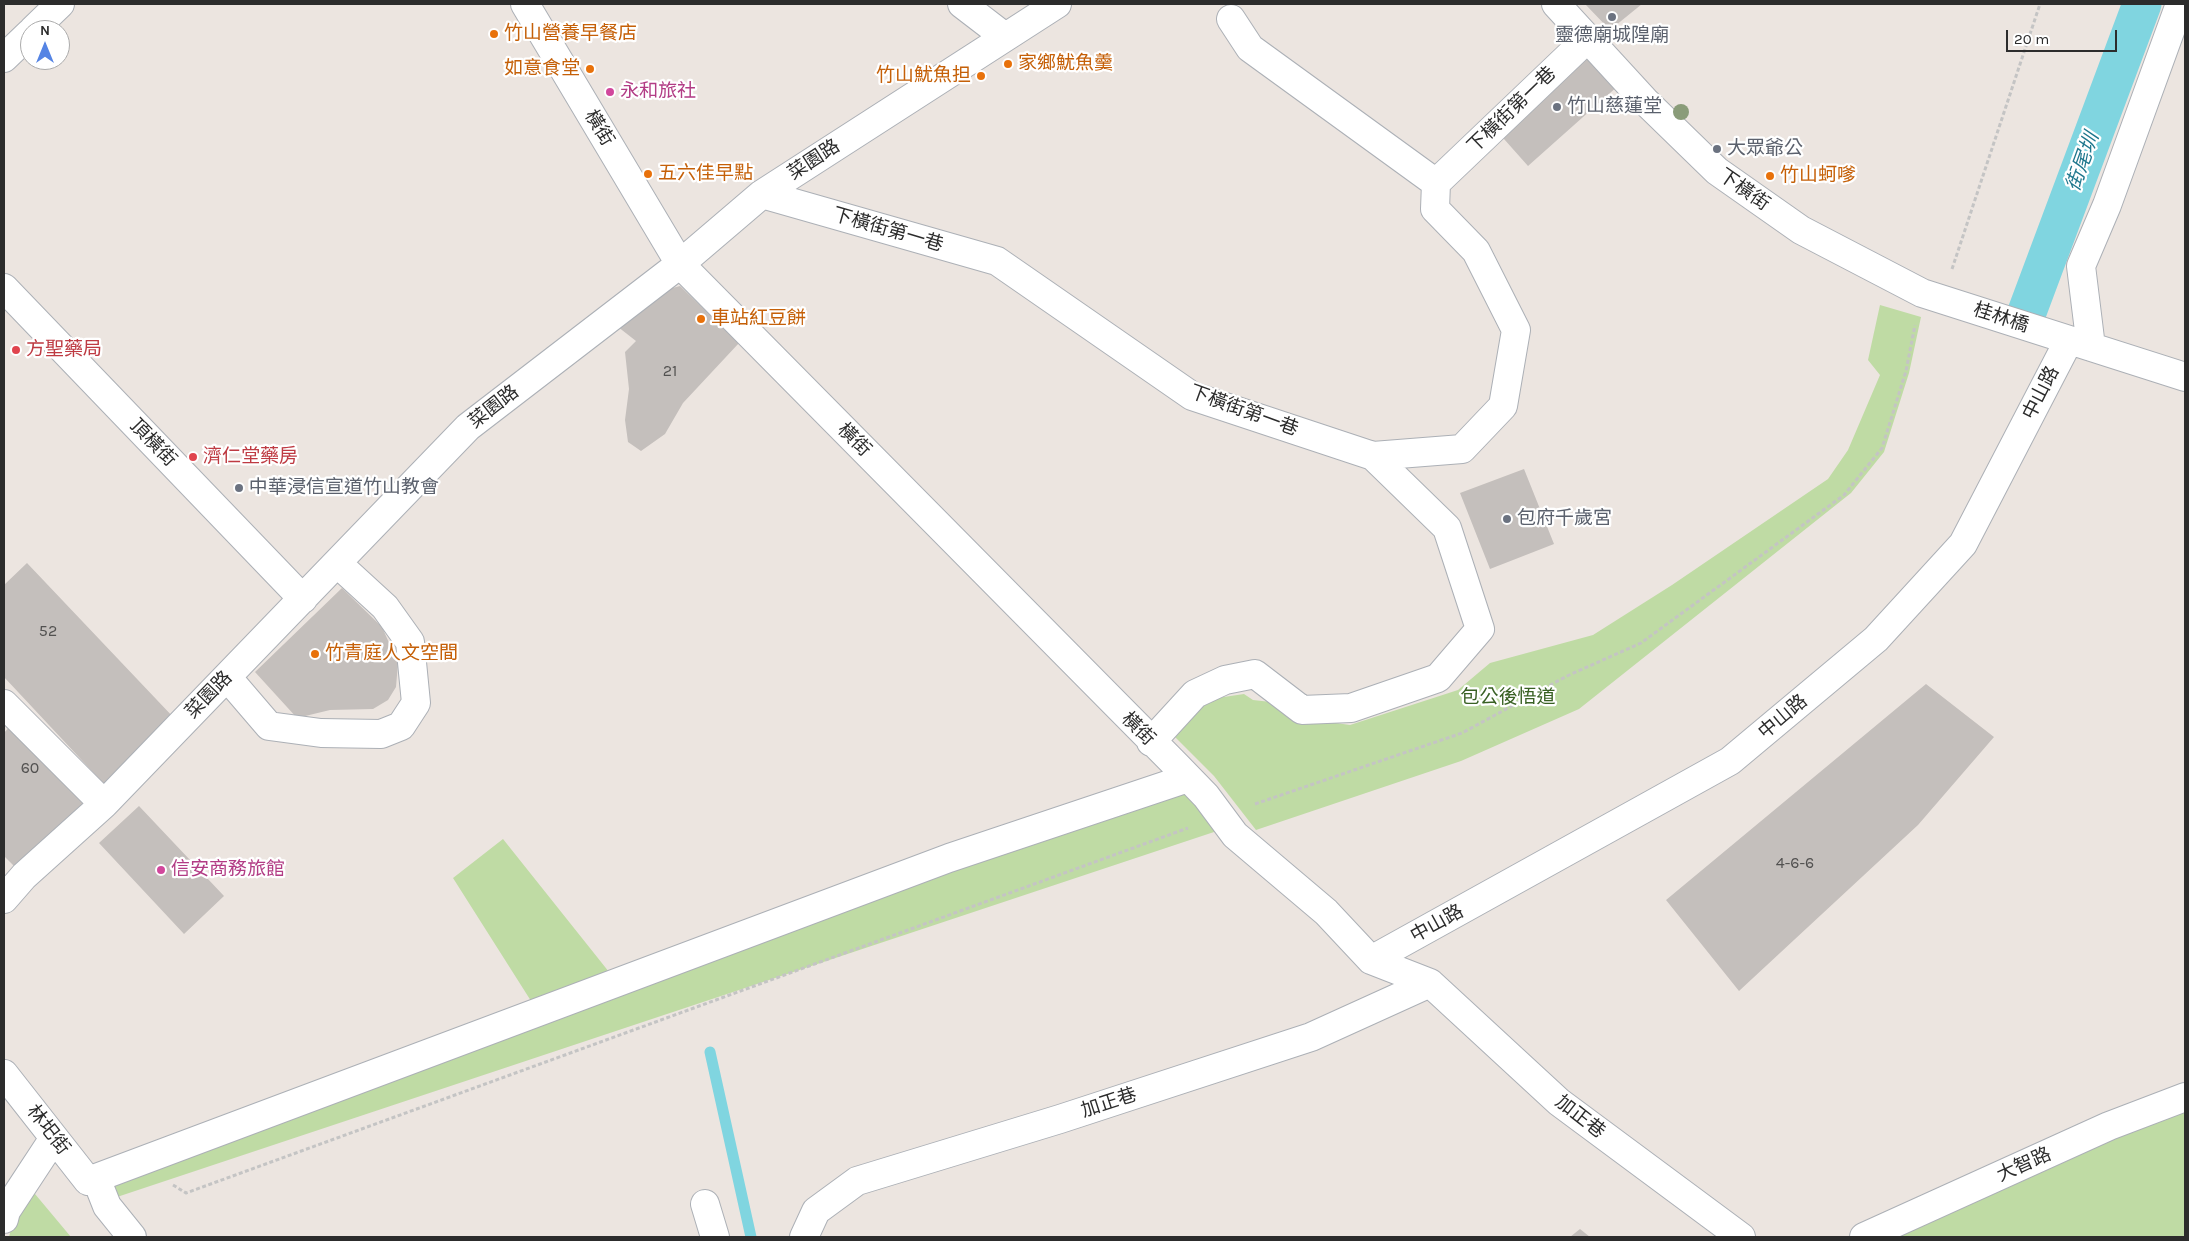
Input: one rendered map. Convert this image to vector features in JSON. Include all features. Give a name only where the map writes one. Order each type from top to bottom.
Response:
[{"type":"street","points":[[43,20],[60,4]]},
{"type":"street","name":"橫街","points":[[525,4],[680,264],[1188,778],[1228,826],[1326,912],[1371,960]]},
{"type":"street","points":[[962,4],[1005,37]]},
{"type":"street","name":"下橫街","points":[[1556,4],[1645,101],[1717,171],[1801,230],[1932,296]]},
{"type":"street","points":[[2180,4],[2107,205],[2081,266],[2080,343],[2185,377]]},
{"type":"street","name":"菜園路","points":[[4,899],[24,876],[104,804],[468,426],[680,264],[762,194],[1054,5]]},
{"type":"street","points":[[1231,19],[1250,48],[1436,183]]},
{"type":"street","name":"下橫街第一巷","points":[[762,194],[996,260],[1192,396],[1373,456],[1462,450],[1503,406],[1516,330],[1476,251],[1435,209],[1436,183],[1588,38]]},
{"type":"street","points":[[4,58],[20,43]]},
{"type":"street","name":"頂橫街","points":[[4,288],[303,599]]},
{"type":"street","name":"桂林橋","points":[[1932,296],[2080,343]]},
{"type":"street","name":"中山路","points":[[1371,960],[1730,761],[1876,639],[1963,544],[2080,343]]},
{"type":"street","points":[[1151,742],[1195,694],[1225,680],[1255,674],[1302,710],[1351,708],[1438,678],[1480,629],[1447,528],[1373,456]]},
{"type":"street","points":[[227,677],[269,726],[321,733],[381,734],[401,726],[416,703],[410,642],[385,607],[337,563]]},
{"type":"street","points":[[4,704],[104,804]]},
{"type":"street","points":[[132,1237],[107,1206],[96,1178],[949,858],[1188,778]]},
{"type":"street","name":"加正巷","points":[[1371,960],[1430,983],[1559,1102],[1741,1237]]},
{"type":"street","name":"加正巷","points":[[804,1237],[816,1211],[858,1181],[1060,1119],[1311,1037],[1430,983]]},
{"type":"street","name":"林圯街","points":[[4,1074],[88,1181],[96,1178]]},
{"type":"street","name":"大智路","points":[[1864,1237],[2109,1126],[2185,1097]]},
{"type":"street","points":[[4,1219],[6,1211],[54,1138]]},
{"type":"street","points":[[705,1204],[715,1237]]},
{"type":"path","points":[[134,1164],[186,1193],[1228,826],[1462,732],[1567,676],[1641,643],[1844,495],[1882,448],[1932,296],[2040,4]]},
{"type":"green space","name":"包公後悟道","points":[[1880,305],[1921,317],[1909,373],[1884,452],[1851,493],[1579,709],[1461,761],[1256,830],[1214,776],[1174,736],[1197,701],[1244,694],[1253,700],[1271,702],[1315,720],[1350,725],[1458,690],[1490,663],[1593,635],[1672,585],[1828,479],[1848,450],[1880,375],[1868,360]]},
{"type":"green space","points":[[1185,785],[1223,829],[111,1199],[103,1182]]},
{"type":"green space","points":[[503,839],[617,982],[538,1012],[453,878]]},
{"type":"green space","points":[[2185,1097],[2185,1237],[1864,1237]]},
{"type":"green space","points":[[30,1188],[71,1237],[9,1237],[14,1216]]},
{"type":"building","name":"靈德廟城隍廟","points":[[1585,4],[1642,4],[1610,30]]},
{"type":"building","name":"竹山慈蓮堂","points":[[1585,49],[1619,85],[1528,166],[1496,130]]},
{"type":"building","points":[[680,286],[739,343],[683,403],[665,434],[641,451],[628,442],[625,420],[629,389],[625,352],[636,341],[613,323],[665,290]]},
{"type":"building","name":"包府千歲宮","points":[[1524,469],[1554,544],[1490,569],[1460,493]]},
{"type":"building","points":[[27,563],[175,719],[105,785],[4,677],[4,585]]},
{"type":"building","points":[[342,588],[382,627],[398,663],[396,687],[388,700],[373,709],[330,710],[297,718],[255,672]]},
{"type":"building","points":[[1926,684],[1994,737],[1918,825],[1739,991],[1666,900]]},
{"type":"building","points":[[11,725],[94,803],[24,876],[4,856],[4,733]]},
{"type":"building","name":"信安商務旅館","points":[[139,806],[224,896],[184,934],[99,843]]},
{"type":"building","points":[[1580,1229],[1590,1237],[1570,1237]]},
{"type":"waterway","name":"街尾圳","points":[[2024,320],[2142,4]]},
{"type":"waterway","points":[[710,1052],[751,1237]]},
{"type":"place","name":"靈德廟城隍廟","points":[[1612,17]]},
{"type":"place","name":"竹山營養早餐店","points":[[494,34]]},
{"type":"place","name":"家鄉魷魚羹","points":[[1008,64]]},
{"type":"place","name":"如意食堂","points":[[590,69]]},
{"type":"place","name":"竹山魷魚担","points":[[981,76]]},
{"type":"place","name":"永和旅社","points":[[610,92]]},
{"type":"place","name":"竹山慈蓮堂","points":[[1557,107]]},
{"type":"place","name":"大眾爺公","points":[[1717,149]]},
{"type":"place","name":"五六佳早點","points":[[648,174]]},
{"type":"place","name":"竹山蚵嗲","points":[[1770,176]]},
{"type":"place","name":"車站紅豆餅","points":[[701,319]]},
{"type":"place","name":"方聖藥局","points":[[16,350]]},
{"type":"place","name":"濟仁堂藥房","points":[[193,457]]},
{"type":"place","name":"中華浸信宣道竹山教會","points":[[239,488]]},
{"type":"place","name":"包府千歲宮","points":[[1507,519]]},
{"type":"place","name":"竹青庭人文空間","points":[[315,654]]},
{"type":"place","name":"信安商務旅館","points":[[161,870]]}]
